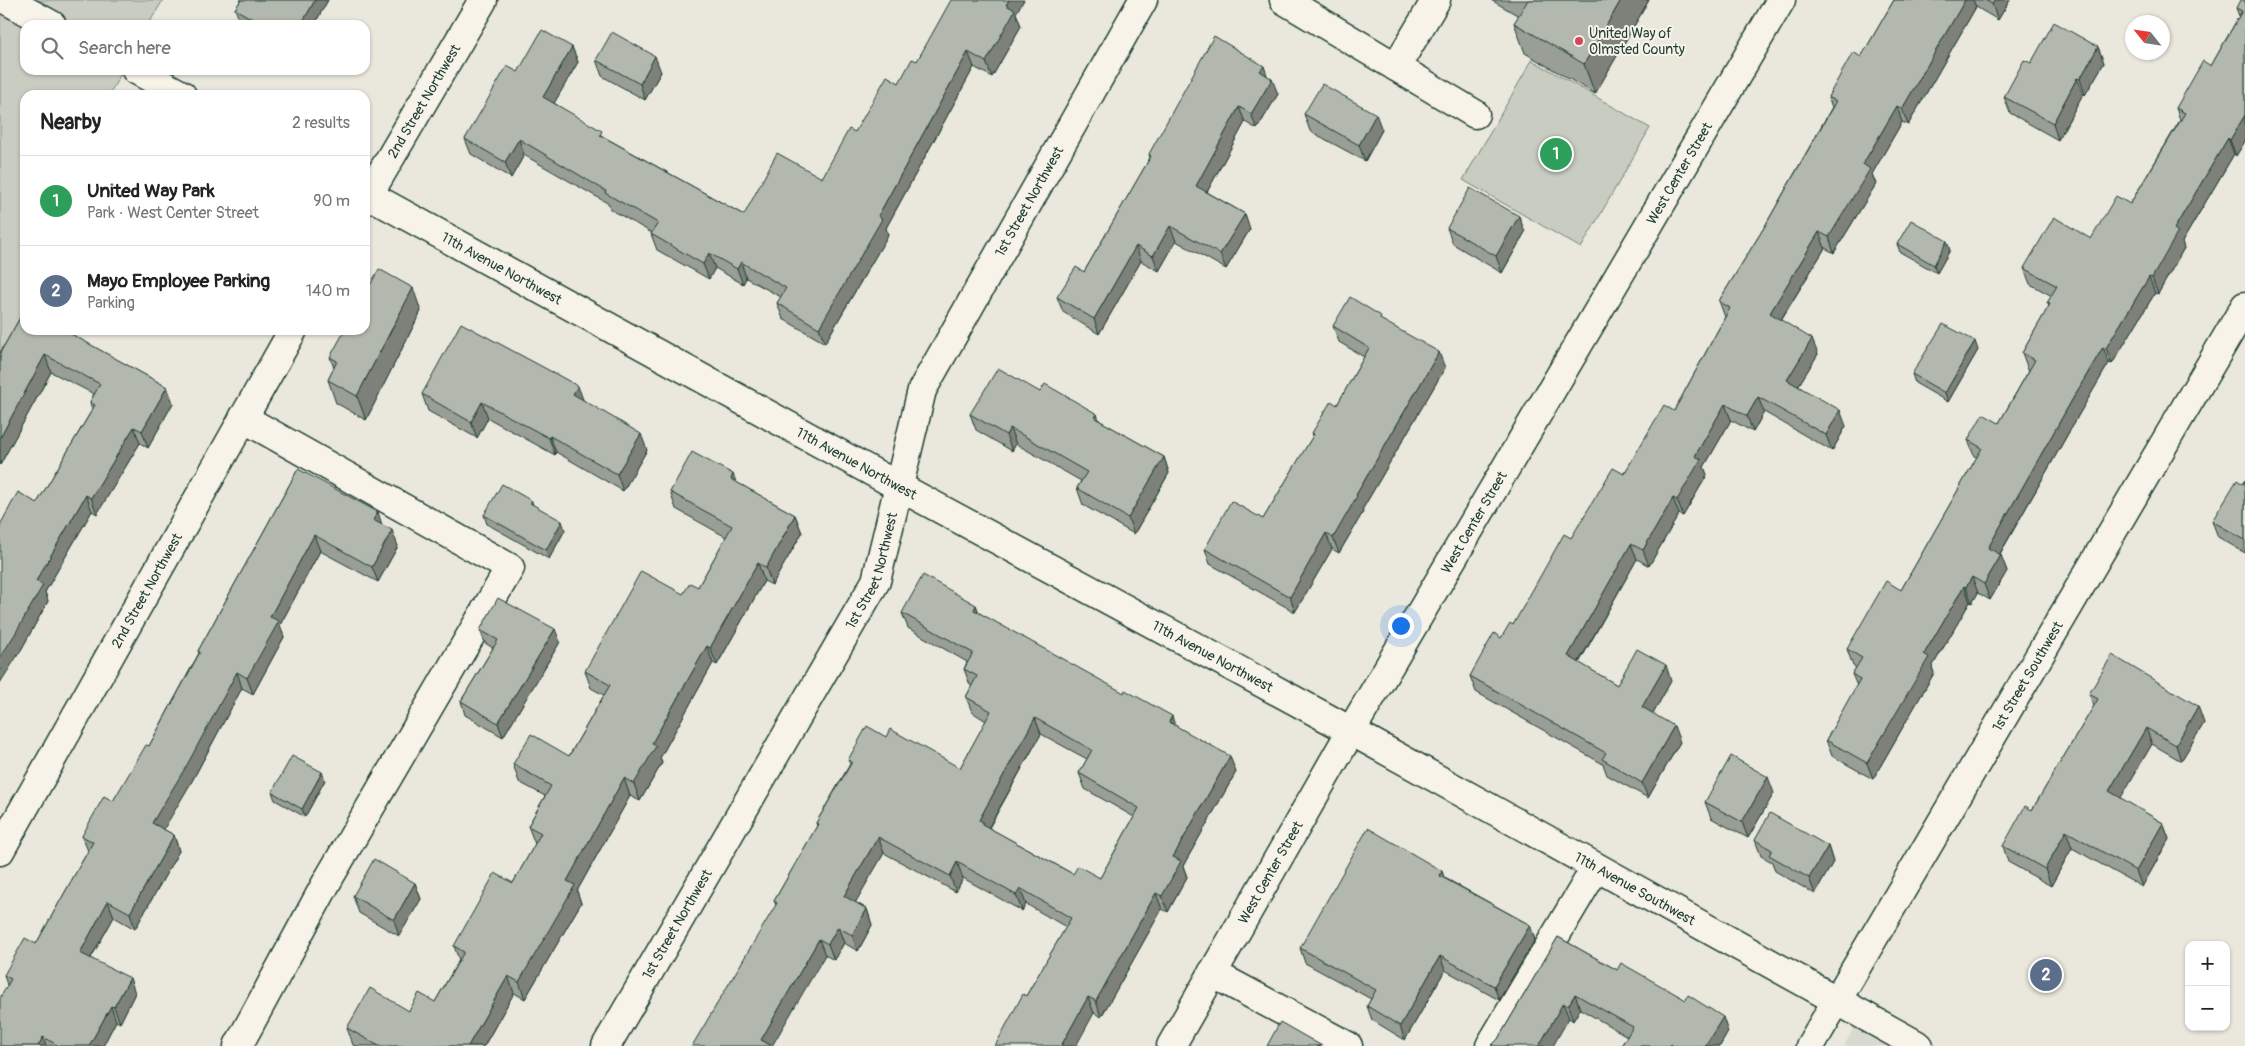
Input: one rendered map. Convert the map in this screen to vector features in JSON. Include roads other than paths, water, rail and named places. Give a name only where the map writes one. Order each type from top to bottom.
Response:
[{"type":"street","points":[[6,0],[42,20]]},
{"type":"street","name":"2nd Street Northwest","points":[[370,189],[483,0]]},
{"type":"street","name":"1st Street Northwest","points":[[606,1046],[876,581],[922,390],[1143,0]]},
{"type":"street","points":[[1284,0],[1475,114]]},
{"type":"street","points":[[1396,67],[1436,0]]},
{"type":"street","name":"West Center Street","points":[[1171,1046],[1351,731],[1781,0]]},
{"type":"street","points":[[145,75],[173,90]]},
{"type":"street","name":"11th Avenue Northwest","points":[[370,198],[1351,731]]},
{"type":"street","name":"1st Street Southwest","points":[[1810,1046],[2245,306]]},
{"type":"street","name":"2nd Street Northwest","points":[[0,851],[290,335]]},
{"type":"street","points":[[238,1046],[329,878],[510,568],[243,418]]},
{"type":"street","name":"11th Avenue Southwest","points":[[1351,731],[1919,1046]]},
{"type":"street","points":[[1490,1046],[1596,867]]},
{"type":"street","points":[[1212,973],[1348,1046]]},
{"type":"place","name":"United Way of Olmsted County","points":[[1579,41]]},
{"type":"place","name":"United Way Park","points":[[1556,154]]},
{"type":"place","name":"Mayo Employee Parking","points":[[2046,975]]}]
